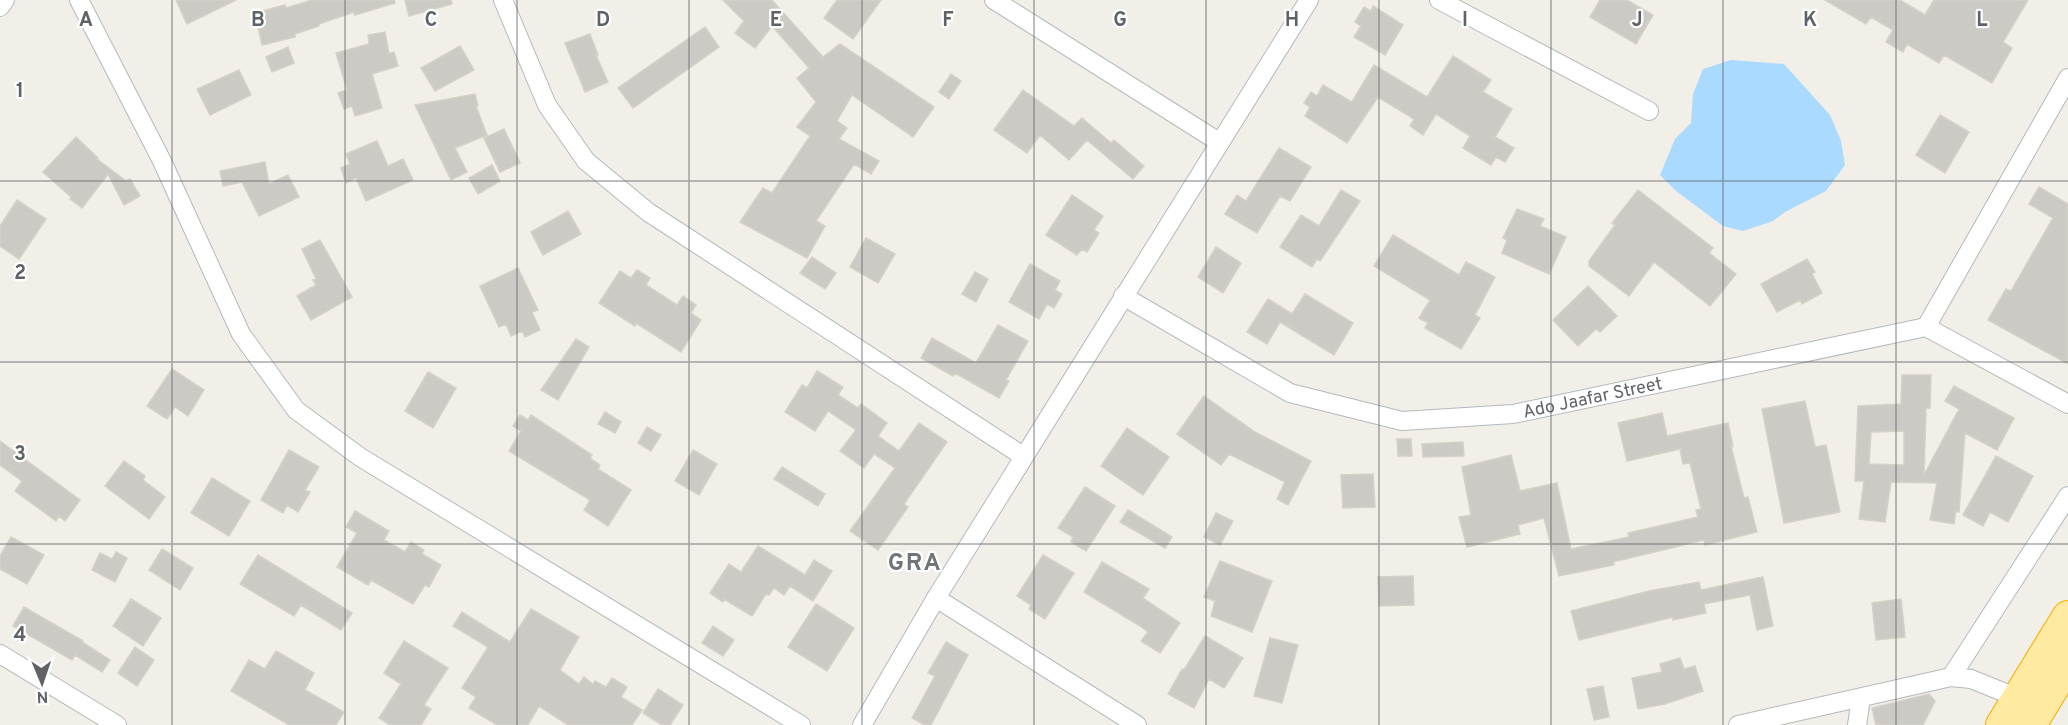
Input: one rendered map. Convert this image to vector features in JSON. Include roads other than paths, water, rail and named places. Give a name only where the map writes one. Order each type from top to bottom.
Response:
[{"type":"highway","points":[[2024,711],[2068,617]]},
{"type":"highway","points":[[2002,725],[2024,711],[2068,662]]},
{"type":"street","points":[[0,7],[5,0]]},
{"type":"street","points":[[79,0],[162,161],[241,334],[296,410],[360,457],[801,725]]},
{"type":"street","points":[[503,0],[547,105],[586,161],[648,212],[1023,456]]},
{"type":"street","points":[[994,0],[1219,142]]},
{"type":"street","points":[[862,725],[1023,456],[1308,0]]},
{"type":"street","points":[[1439,0],[1649,111]]},
{"type":"street","points":[[2068,78],[1926,327],[2068,404]]},
{"type":"street","name":"Ado Jaafar Street","points":[[1123,296],[1290,393],[1402,422],[1513,414],[1926,327]]},
{"type":"street","points":[[1951,677],[2068,496]]},
{"type":"street","points":[[936,598],[1137,725]]},
{"type":"street","points":[[0,654],[117,725]]},
{"type":"street","points":[[1746,724],[1951,677],[1971,679],[2024,711]]},
{"type":"street","points":[[1857,725],[1861,698]]},
{"type":"water","points":[[1731,60],[1784,64],[1830,115],[1841,141],[1845,165],[1826,191],[1785,212],[1773,221],[1743,231],[1723,226],[1676,191],[1660,175],[1675,139],[1691,123],[1693,94],[1703,69]]},
{"type":"district","name":"GRA","points":[[915,562]]}]
